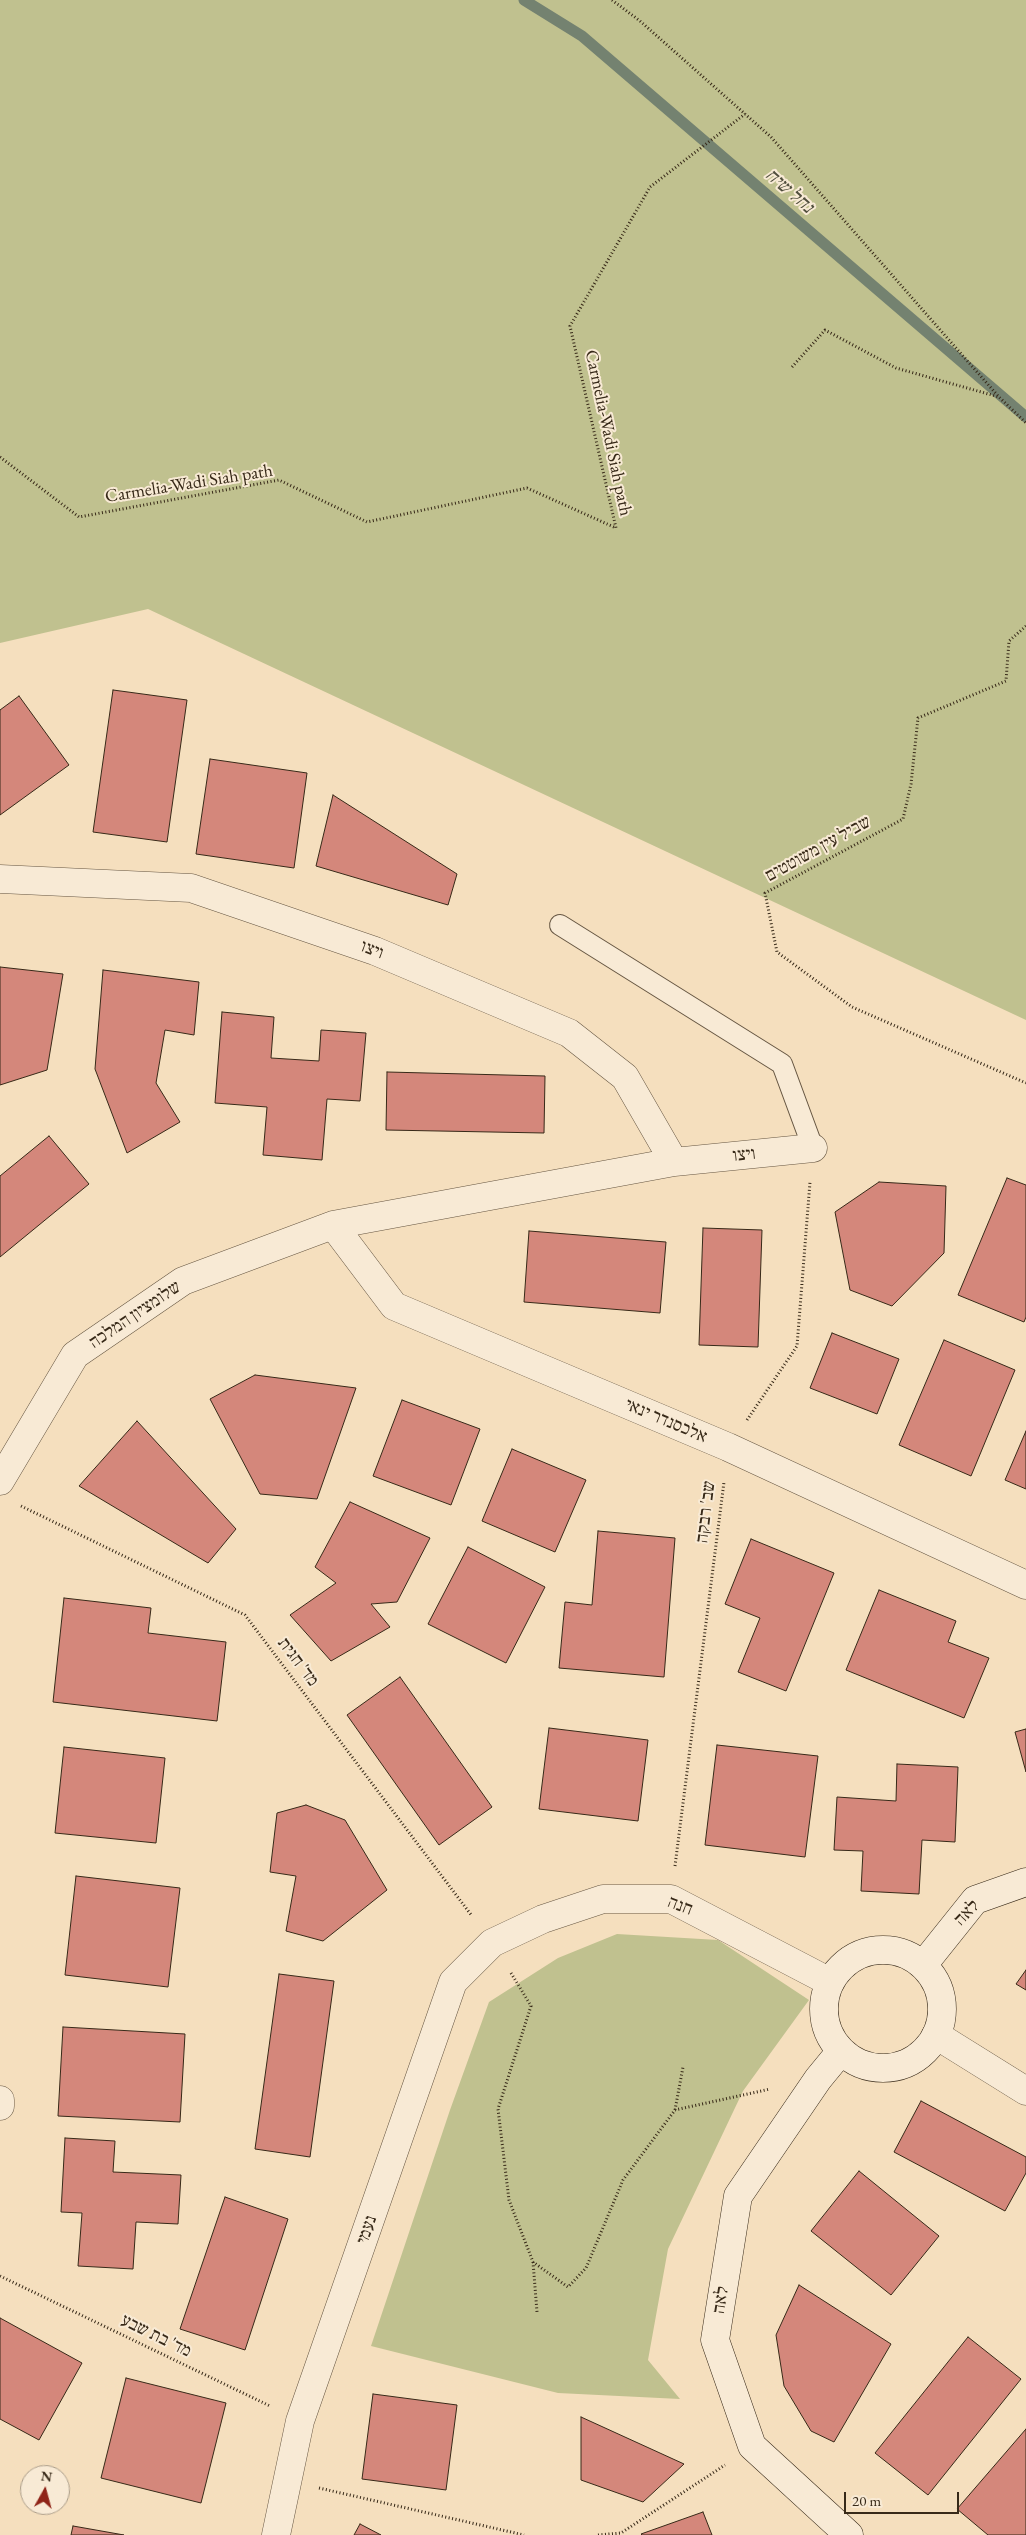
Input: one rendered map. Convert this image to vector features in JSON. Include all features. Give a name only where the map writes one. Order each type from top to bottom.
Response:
[{"type":"street","name":"ויצו","points":[[0,879],[191,888],[384,954],[569,1032],[625,1077],[674,1162]]},
{"type":"street","name":"ויצו","points":[[333,1225],[674,1162],[813,1148]]},
{"type":"street","name":"אלכסנדר ינאי","points":[[333,1225],[394,1306],[728,1447],[1026,1585]]},
{"type":"street","name":"שלומציון המלכה","points":[[0,1481],[75,1355],[183,1281],[333,1225]]},
{"type":"street","name":"לאה","points":[[922,1965],[975,1900],[1026,1882]]},
{"type":"street","name":"חנה","points":[[492,1943],[543,1919],[603,1899],[671,1898],[830,1982]]},
{"type":"street","name":"נעמי","points":[[276,2535],[300,2421],[453,1982],[492,1943]]},
{"type":"street","points":[[890,1950],[908,1955],[922,1965],[934,1980],[941,1998],[942,2017],[936,2035],[926,2050],[911,2061],[893,2067],[874,2068],[856,2062],[841,2051],[830,2036],[824,2019],[824,2000],[830,1982],[840,1968],[855,1956],[872,1951],[890,1950]]},
{"type":"street","points":[[936,2035],[1026,2091]]},
{"type":"street","name":"לאה","points":[[841,2051],[818,2079],[738,2196],[715,2340],[752,2446],[849,2535]]},
{"type":"street","points":[[0,2100],[0,2106]]},
{"type":"lane","points":[[560,925],[782,1064],[813,1148]]},
{"type":"path","points":[[612,0],[640,20],[771,137],[999,397],[1026,423]]},
{"type":"path","name":"Carmelia-Wadi Siah path","points":[[0,457],[79,517],[279,480],[367,522],[527,488],[616,528],[570,326],[650,187],[745,114]]},
{"type":"path","points":[[792,367],[825,330],[896,368],[999,397]]},
{"type":"path","name":"שביל עין משוטטים","points":[[1026,626],[1008,641],[1006,681],[918,718],[911,784],[902,819],[765,893],[777,952],[852,1007],[1026,1083]]},
{"type":"path","name":"שב' רבקה","points":[[671,1898],[728,1447],[797,1346],[813,1148]]},
{"type":"path","name":"מד' חגית","points":[[18,1504],[245,1615],[492,1943],[531,2006],[498,2109],[509,2200],[533,2262],[537,2312]]},
{"type":"path","points":[[533,2262],[568,2287],[586,2268],[624,2180],[675,2110],[683,2067]]},
{"type":"path","points":[[675,2110],[818,2079]]},
{"type":"path","name":"מד' בת שבע","points":[[0,2276],[300,2421]]},
{"type":"path","points":[[598,2535],[622,2533],[752,2446]]},
{"type":"path","points":[[287,2481],[524,2535]]},
{"type":"green space","points":[[0,0],[1026,0],[1026,1020],[148,609],[0,643]]},
{"type":"green space","points":[[617,1934],[718,1940],[809,2000],[743,2091],[668,2249],[648,2360],[680,2399],[558,2393],[371,2346],[450,2110],[489,2002],[558,1958]]},
{"type":"building","points":[[113,690],[187,700],[167,842],[93,832]]},
{"type":"building","points":[[19,696],[69,765],[0,815],[0,710]]},
{"type":"building","points":[[210,759],[307,773],[294,868],[196,854]]},
{"type":"building","points":[[333,795],[457,874],[448,905],[316,866]]},
{"type":"building","points":[[0,967],[63,974],[47,1070],[0,1085]]},
{"type":"building","points":[[103,970],[199,982],[194,1035],[165,1030],[156,1083],[180,1122],[127,1153],[95,1069]]},
{"type":"building","points":[[222,1012],[274,1017],[271,1058],[319,1061],[321,1030],[366,1033],[360,1101],[327,1099],[322,1160],[263,1155],[267,1107],[215,1103]]},
{"type":"building","points":[[387,1072],[545,1076],[544,1133],[386,1130]]},
{"type":"building","points":[[49,1136],[89,1184],[0,1257],[0,1176]]},
{"type":"building","points":[[1007,1178],[1026,1185],[1026,1317],[1024,1322],[958,1295]]},
{"type":"building","points":[[879,1182],[946,1186],[944,1253],[892,1306],[850,1290],[835,1212]]},
{"type":"building","points":[[703,1228],[762,1230],[758,1347],[699,1345]]},
{"type":"building","points":[[529,1231],[666,1242],[660,1313],[524,1302]]},
{"type":"building","points":[[832,1333],[899,1359],[877,1414],[810,1388]]},
{"type":"building","points":[[944,1340],[1015,1370],[971,1476],[899,1445]]},
{"type":"building","points":[[255,1375],[356,1388],[317,1499],[260,1494],[210,1399]]},
{"type":"building","points":[[402,1400],[480,1429],[451,1505],[373,1476]]},
{"type":"building","points":[[137,1421],[236,1529],[208,1563],[79,1486]]},
{"type":"building","points":[[1026,1431],[1026,1489],[1005,1480]]},
{"type":"building","points":[[512,1449],[586,1480],[555,1552],[482,1521]]},
{"type":"building","points":[[350,1502],[430,1538],[397,1602],[371,1604],[390,1627],[331,1661],[290,1615],[336,1583],[315,1567]]},
{"type":"building","points":[[598,1531],[675,1538],[664,1677],[559,1668],[565,1602],[592,1605]]},
{"type":"building","points":[[751,1539],[834,1573],[786,1691],[738,1672],[760,1618],[725,1604]]},
{"type":"building","points":[[468,1547],[545,1587],[506,1663],[428,1624]]},
{"type":"building","points":[[879,1590],[956,1621],[948,1642],[989,1658],[964,1718],[846,1670]]},
{"type":"building","points":[[64,1598],[151,1608],[148,1633],[226,1642],[217,1721],[53,1702]]},
{"type":"building","points":[[400,1677],[492,1807],[439,1845],[347,1715]]},
{"type":"building","points":[[549,1728],[648,1740],[638,1821],[539,1809]]},
{"type":"building","points":[[1026,1729],[1026,1772],[1015,1732]]},
{"type":"building","points":[[717,1745],[818,1756],[805,1857],[705,1845]]},
{"type":"building","points":[[64,1747],[165,1758],[156,1843],[55,1833]]},
{"type":"building","points":[[897,1764],[958,1767],[955,1842],[922,1840],[919,1894],[861,1891],[863,1851],[834,1850],[837,1797],[896,1801]]},
{"type":"building","points":[[306,1805],[345,1820],[387,1890],[323,1941],[286,1931],[296,1876],[270,1872],[277,1813]]},
{"type":"building","points":[[76,1876],[180,1888],[168,1987],[65,1975]]},
{"type":"building","points":[[1026,1970],[1026,1990],[1016,1984]]},
{"type":"building","points":[[279,1974],[334,1981],[310,2157],[255,2149]]},
{"type":"building","points":[[63,2027],[185,2034],[180,2122],[58,2116]]},
{"type":"building","points":[[921,2101],[1026,2157],[1026,2173],[1005,2211],[894,2152]]},
{"type":"building","points":[[65,2138],[115,2141],[113,2172],[181,2175],[178,2224],[136,2222],[133,2269],[78,2266],[82,2213],[61,2212]]},
{"type":"building","points":[[859,2171],[939,2236],[891,2295],[811,2231]]},
{"type":"building","points":[[225,2197],[288,2219],[245,2350],[180,2329]]},
{"type":"building","points":[[799,2285],[891,2344],[834,2442],[811,2431],[784,2386],[776,2335]]},
{"type":"building","points":[[0,2318],[82,2363],[39,2440],[0,2419]]},
{"type":"building","points":[[968,2337],[1021,2379],[928,2495],[875,2453]]},
{"type":"building","points":[[126,2378],[226,2403],[201,2503],[101,2478]]},
{"type":"building","points":[[373,2394],[457,2405],[446,2490],[362,2479]]},
{"type":"building","points":[[581,2417],[684,2464],[643,2502],[581,2480]]},
{"type":"building","points":[[1026,2429],[1026,2535],[988,2535],[957,2509]]},
{"type":"building","points":[[703,2512],[712,2535],[641,2534]]},
{"type":"building","points":[[360,2524],[381,2535],[354,2535]]},
{"type":"building","points":[[73,2526],[124,2535],[71,2535]]},
{"type":"waterway","name":"נחל שיח","points":[[524,0],[582,36],[1026,417]]}]
